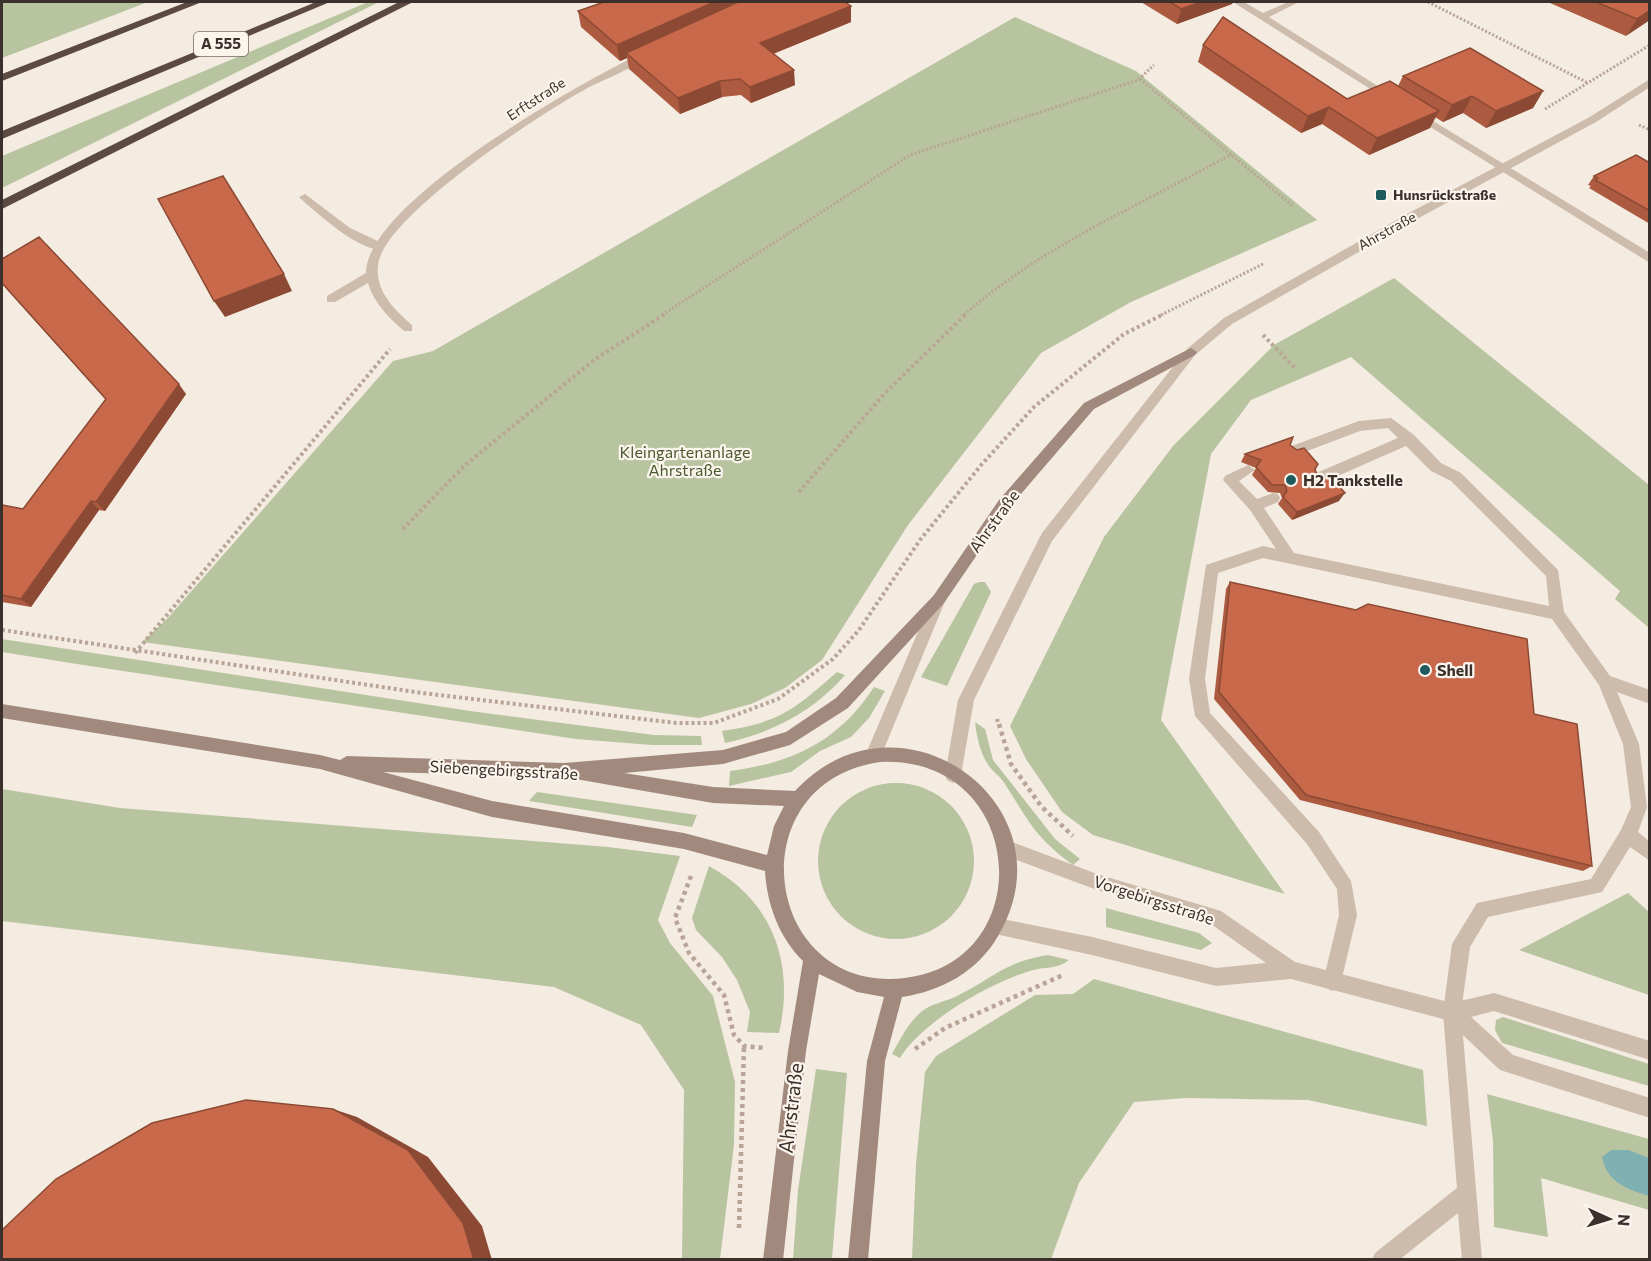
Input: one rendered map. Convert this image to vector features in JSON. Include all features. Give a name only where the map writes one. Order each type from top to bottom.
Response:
[{"type":"highway","points":[[2,78],[196,2]]},
{"type":"highway","name":"A 555","points":[[2,135],[324,2]]},
{"type":"highway","points":[[2,205],[407,2]]},
{"type":"main road","name":"Ahrstraße","points":[[939,599],[1004,504],[1089,406],[1191,352]]},
{"type":"main road","points":[[564,770],[723,757],[790,738],[842,703],[939,599]]},
{"type":"main road","name":"Siebengebirgsstraße","points":[[2,711],[320,762],[492,809],[684,841],[771,864]]},
{"type":"main road","points":[[873,756],[903,756],[924,760],[954,775],[976,792],[997,821],[1007,848],[1009,889],[997,927],[981,951],[944,978],[895,988],[867,984],[838,974],[813,957],[784,921],[774,894],[771,864],[777,832],[795,799],[810,783],[841,764],[873,756]]},
{"type":"main road","name":"Siebengebirgsstraße","points":[[320,762],[564,770],[713,795],[795,799]]},
{"type":"main road","name":"Ahrstraße","points":[[773,1260],[797,1051],[813,957]]},
{"type":"main road","points":[[858,1260],[876,1060],[895,988]]},
{"type":"street","points":[[1238,2],[1650,259]]},
{"type":"street","points":[[1263,17],[1295,2]]},
{"type":"street","name":"Erftstraße","points":[[408,327],[384,307],[376,292],[372,263],[378,246],[404,215],[521,125],[578,89],[657,49]]},
{"type":"street","name":"Ahrstraße","points":[[954,775],[966,700],[1047,537],[1191,352],[1228,321],[1592,120],[1650,82]]},
{"type":"street","points":[[305,197],[346,231],[378,246]]},
{"type":"street","points":[[331,299],[373,274]]},
{"type":"street","points":[[1294,451],[1359,426],[1391,423],[1436,467],[1456,477],[1553,574],[1557,614],[1605,681],[1630,744],[1640,807],[1628,835],[1596,886],[1483,909],[1461,944],[1452,1012],[1472,1260]]},
{"type":"street","points":[[1319,478],[1409,440]]},
{"type":"street","points":[[1248,470],[1230,480],[1255,506],[1288,557]]},
{"type":"street","points":[[1255,506],[1273,498]]},
{"type":"street","points":[[1332,982],[1348,915],[1345,887],[1313,838],[1203,716],[1197,679],[1211,569],[1263,552],[1557,614]]},
{"type":"street","name":"Ahrstraße","points":[[873,756],[939,599]]},
{"type":"street","points":[[1605,681],[1650,697]]},
{"type":"street","points":[[1628,835],[1650,853]]},
{"type":"street","name":"Vorgebirgsstraße","points":[[1007,848],[1097,882],[1215,917],[1291,970],[1452,1012],[1494,1002],[1650,1051]]},
{"type":"street","name":"Vorgebirgsstraße","points":[[997,927],[1092,946],[1216,977],[1291,970]]},
{"type":"street","name":"Vorgebirgsstraße","points":[[1452,1012],[1507,1063],[1650,1108]]},
{"type":"street","points":[[1382,1260],[1467,1193]]},
{"type":"path","points":[[1428,2],[1589,84]]},
{"type":"path","points":[[404,529],[464,466],[594,360],[868,180],[910,156],[1026,115],[1140,79],[1154,65]]},
{"type":"path","points":[[1140,79],[1293,206]]},
{"type":"path","points":[[799,492],[917,358],[955,322],[994,291],[1047,252],[1232,154]]},
{"type":"path","points":[[135,652],[408,327]]},
{"type":"path","points":[[1253,339],[1271,328]]},
{"type":"path","points":[[1261,333],[1296,369]]},
{"type":"path","points":[[2,630],[135,652],[422,693],[676,723],[714,723],[778,699],[833,659]]},
{"type":"path","points":[[994,708],[1011,764],[1041,807],[1074,837]]},
{"type":"path","points":[[694,867],[675,918],[689,953],[724,995],[734,1035],[744,1046],[775,1048]]},
{"type":"path","points":[[910,1057],[916,1047],[945,1028],[1068,973]]},
{"type":"path","points":[[738,1239],[744,1046]]},
{"type":"green space","points":[[2,2],[148,2],[2,58]]},
{"type":"green space","points":[[368,2],[379,2],[2,188],[2,156]]},
{"type":"green space","name":"Kleingartenanlage Ahrstraße","points":[[1015,17],[1136,71],[1317,220],[1131,302],[1041,353],[908,525],[822,660],[785,688],[751,704],[699,718],[142,642],[167,619],[393,361],[433,351]]},
{"type":"green space","points":[[1394,278],[1649,485],[1649,628],[1615,599],[1620,591],[1351,357],[1251,400],[1211,454],[1161,720],[1285,894],[1093,835],[1062,812],[1026,759],[1010,726],[1104,537],[1173,446],[1274,345]]},
{"type":"green space","points":[[985,582],[991,592],[947,686],[921,677],[974,584]]},
{"type":"green space","points":[[2,639],[470,711],[654,735],[701,736],[702,745],[652,745],[576,739],[77,664],[2,652]]},
{"type":"green space","points":[[837,672],[845,675],[806,710],[775,727],[725,743],[722,731],[772,719],[797,705]]},
{"type":"green space","points":[[874,687],[885,691],[869,718],[851,737],[820,751],[791,772],[729,786],[730,771],[774,762],[794,755],[830,735],[846,722]]},
{"type":"green space","points":[[975,722],[985,729],[993,760],[1055,839],[1080,859],[1073,865],[1041,837],[1003,782],[989,766],[979,745]]},
{"type":"green space","points":[[896,783],[911,784],[926,789],[940,796],[951,806],[961,817],[968,831],[973,846],[973,876],[968,891],[961,905],[951,916],[940,926],[926,933],[911,938],[896,939],[881,938],[866,933],[852,926],[841,916],[831,905],[824,891],[819,876],[818,861],[819,846],[824,831],[831,817],[841,806],[852,796],[866,789],[881,784]]},
{"type":"green space","points":[[2,789],[120,808],[608,847],[680,856],[658,920],[670,943],[713,996],[735,1082],[734,1145],[720,1259],[682,1259],[684,1090],[641,1025],[554,987],[2,921]]},
{"type":"green space","points":[[537,792],[697,815],[692,827],[529,801]]},
{"type":"green space","points":[[709,866],[731,880],[749,897],[774,936],[781,959],[784,982],[779,1033],[747,1032],[750,1012],[737,980],[722,957],[696,930],[692,918]]},
{"type":"green space","points":[[1628,893],[1649,912],[1649,995],[1519,950]]},
{"type":"green space","points":[[1106,908],[1199,933],[1212,943],[1201,950],[1106,927]]},
{"type":"green space","points":[[1048,955],[1069,960],[1055,967],[1035,970],[1014,977],[977,994],[924,1031],[910,1044],[900,1058],[892,1054],[908,1026],[925,1009],[955,997],[1020,962]]},
{"type":"green space","points":[[1094,979],[1423,1070],[1427,1126],[1308,1100],[1186,1098],[1134,1102],[1079,1183],[1051,1259],[912,1259],[916,1164],[925,1072],[936,1056],[1035,995],[1073,994]]},
{"type":"green space","points":[[1503,1017],[1649,1064],[1649,1086],[1502,1043],[1495,1030],[1496,1020]]},
{"type":"green space","points":[[816,1069],[847,1073],[832,1259],[793,1259],[798,1190]]},
{"type":"green space","points":[[1487,1094],[1649,1139],[1649,1210],[1541,1178],[1548,1237],[1494,1227],[1493,1141]]},
{"type":"water","points":[[1611,1150],[1628,1150],[1649,1158],[1649,1196],[1625,1187],[1608,1173],[1602,1157]]},
{"type":"building","points":[[604,2],[714,2],[617,45],[578,11]]},
{"type":"building","points":[[738,2],[845,2],[851,6],[760,43],[794,70],[750,87],[740,79],[720,81],[678,98],[626,53]]},
{"type":"building","points":[[1170,2],[1201,2],[1181,9]]},
{"type":"building","points":[[1596,2],[1650,2],[1650,10],[1637,19]]},
{"type":"building","points":[[1223,17],[1347,99],[1390,81],[1439,111],[1377,138],[1329,107],[1308,116],[1203,45]]},
{"type":"building","points":[[1470,48],[1543,91],[1496,111],[1472,96],[1452,105],[1403,76]]},
{"type":"building","points":[[1636,155],[1650,163],[1650,211],[1595,180],[1598,178],[1594,176]]},
{"type":"building","points":[[223,176],[284,274],[214,301],[158,199]]},
{"type":"building","points":[[39,237],[179,384],[96,502],[91,501],[21,599],[2,595],[2,505],[23,509],[106,399],[2,283],[2,259]]},
{"type":"building","points":[[1293,437],[1290,445],[1297,450],[1304,448],[1318,464],[1315,469],[1317,475],[1330,476],[1345,493],[1297,512],[1283,497],[1287,491],[1285,485],[1272,485],[1256,467],[1261,460],[1245,454]]},
{"type":"building","points":[[1230,582],[1356,610],[1368,604],[1527,639],[1534,714],[1577,724],[1592,866],[1306,795],[1219,692]]},
{"type":"building","points":[[246,1100],[333,1109],[408,1150],[463,1223],[474,1260],[2,1260],[2,1230],[56,1179],[152,1123]]},
{"type":"place","name":"Hunsrückstraße","points":[[1381,195]]},
{"type":"place","name":"H2 Tankstelle","points":[[1291,480]]},
{"type":"place","name":"Shell","points":[[1425,670]]}]
